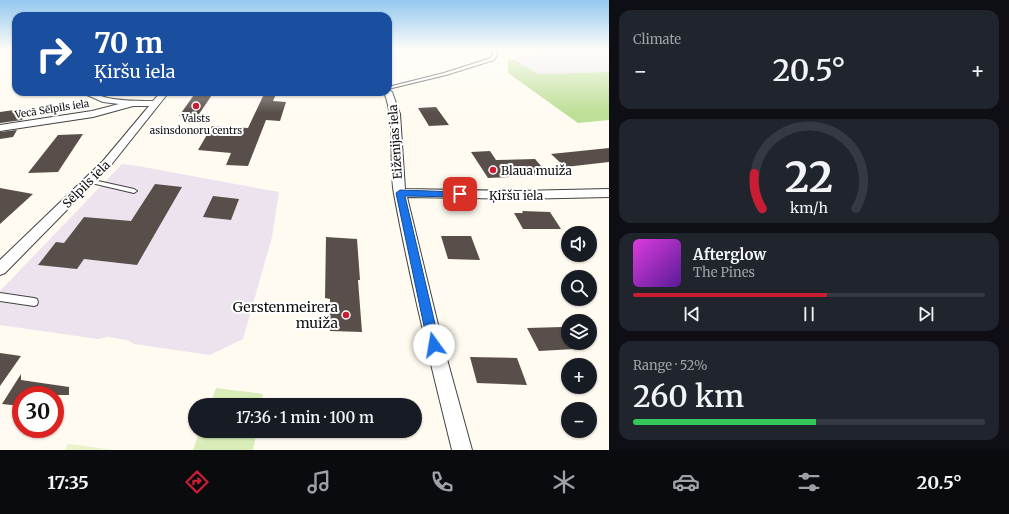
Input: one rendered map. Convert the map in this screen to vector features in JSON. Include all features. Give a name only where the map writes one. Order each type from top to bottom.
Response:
[{"type":"street","points":[[95,96],[106,100],[133,103]]},
{"type":"street","name":"Sēlpils iela","points":[[0,269],[108,163],[161,96]]},
{"type":"street","name":"Eiženijas iela","points":[[390,96],[396,123],[397,180],[433,341],[462,450]]},
{"type":"street","name":"Vecā Sēlpils iela","points":[[0,128],[93,114],[133,103],[154,104]]},
{"type":"street","name":"Ķiršu iela","points":[[400,193],[517,195],[609,193]]},
{"type":"lane","points":[[392,87],[455,71]]},
{"type":"lane","points":[[89,181],[134,191]]},
{"type":"lane","points":[[0,297],[34,302]]},
{"type":"shaded area","points":[[533,71],[609,71],[609,72],[538,74]]},
{"type":"shaded area","points":[[122,164],[279,192],[272,237],[243,339],[210,355],[134,344],[127,340],[108,337],[98,339],[0,325],[0,291]]},
{"type":"green space","points":[[508,71],[533,71],[538,74],[609,72],[609,120],[578,123],[508,73]]},
{"type":"green space","points":[[216,388],[263,394],[262,398],[212,398]]},
{"type":"green space","points":[[197,438],[256,438],[253,450],[193,450]]},
{"type":"green space","points":[[68,444],[114,450],[65,450]]},
{"type":"building","points":[[193,96],[211,96],[197,117],[179,116]]},
{"type":"building","points":[[263,96],[275,96],[273,101],[286,102],[280,121],[266,120],[248,166],[226,165],[231,153],[198,150],[212,126],[248,128]]},
{"type":"building","points":[[436,107],[449,125],[429,126],[418,108]]},
{"type":"building","points":[[21,109],[19,113],[26,112],[22,120],[0,123],[0,112]]},
{"type":"building","points":[[17,130],[13,137],[0,139],[0,132]]},
{"type":"building","points":[[83,134],[58,172],[28,173],[58,135]]},
{"type":"building","points":[[609,148],[609,162],[565,167],[551,154]]},
{"type":"building","points":[[490,151],[496,160],[535,159],[549,175],[488,178],[471,152]]},
{"type":"building","points":[[155,184],[182,187],[137,265],[84,259],[77,269],[38,265],[56,242],[64,243],[84,217],[131,221]]},
{"type":"building","points":[[0,188],[33,194],[0,224]]},
{"type":"building","points":[[213,196],[239,199],[231,220],[203,217]]},
{"type":"building","points":[[522,211],[550,212],[561,229],[523,229],[514,213],[523,213]]},
{"type":"building","points":[[441,236],[471,236],[480,260],[448,259]]},
{"type":"building","points":[[326,237],[357,239],[360,280],[358,280],[362,332],[330,331],[330,299],[325,298]]},
{"type":"building","points":[[561,327],[561,350],[539,351],[527,328]]},
{"type":"building","points":[[0,353],[21,356],[0,386]]},
{"type":"building","points":[[470,357],[517,358],[527,385],[477,383]]},
{"type":"building","points":[[21,374],[21,380],[62,386],[13,386]]},
{"type":"building","points":[[64,386],[69,387],[69,395],[64,395]]},
{"type":"building","points":[[12,388],[12,405],[2,404]]},
{"type":"place","name":"Valsts asinsdonoru centrs","points":[[196,106]]},
{"type":"place","name":"Blaua muiža","points":[[493,170]]},
{"type":"place","name":"Gerstenmeirera muiža","points":[[346,315]]},
{"type":"route","points":[[434,345],[400,193],[460,194]]}]
